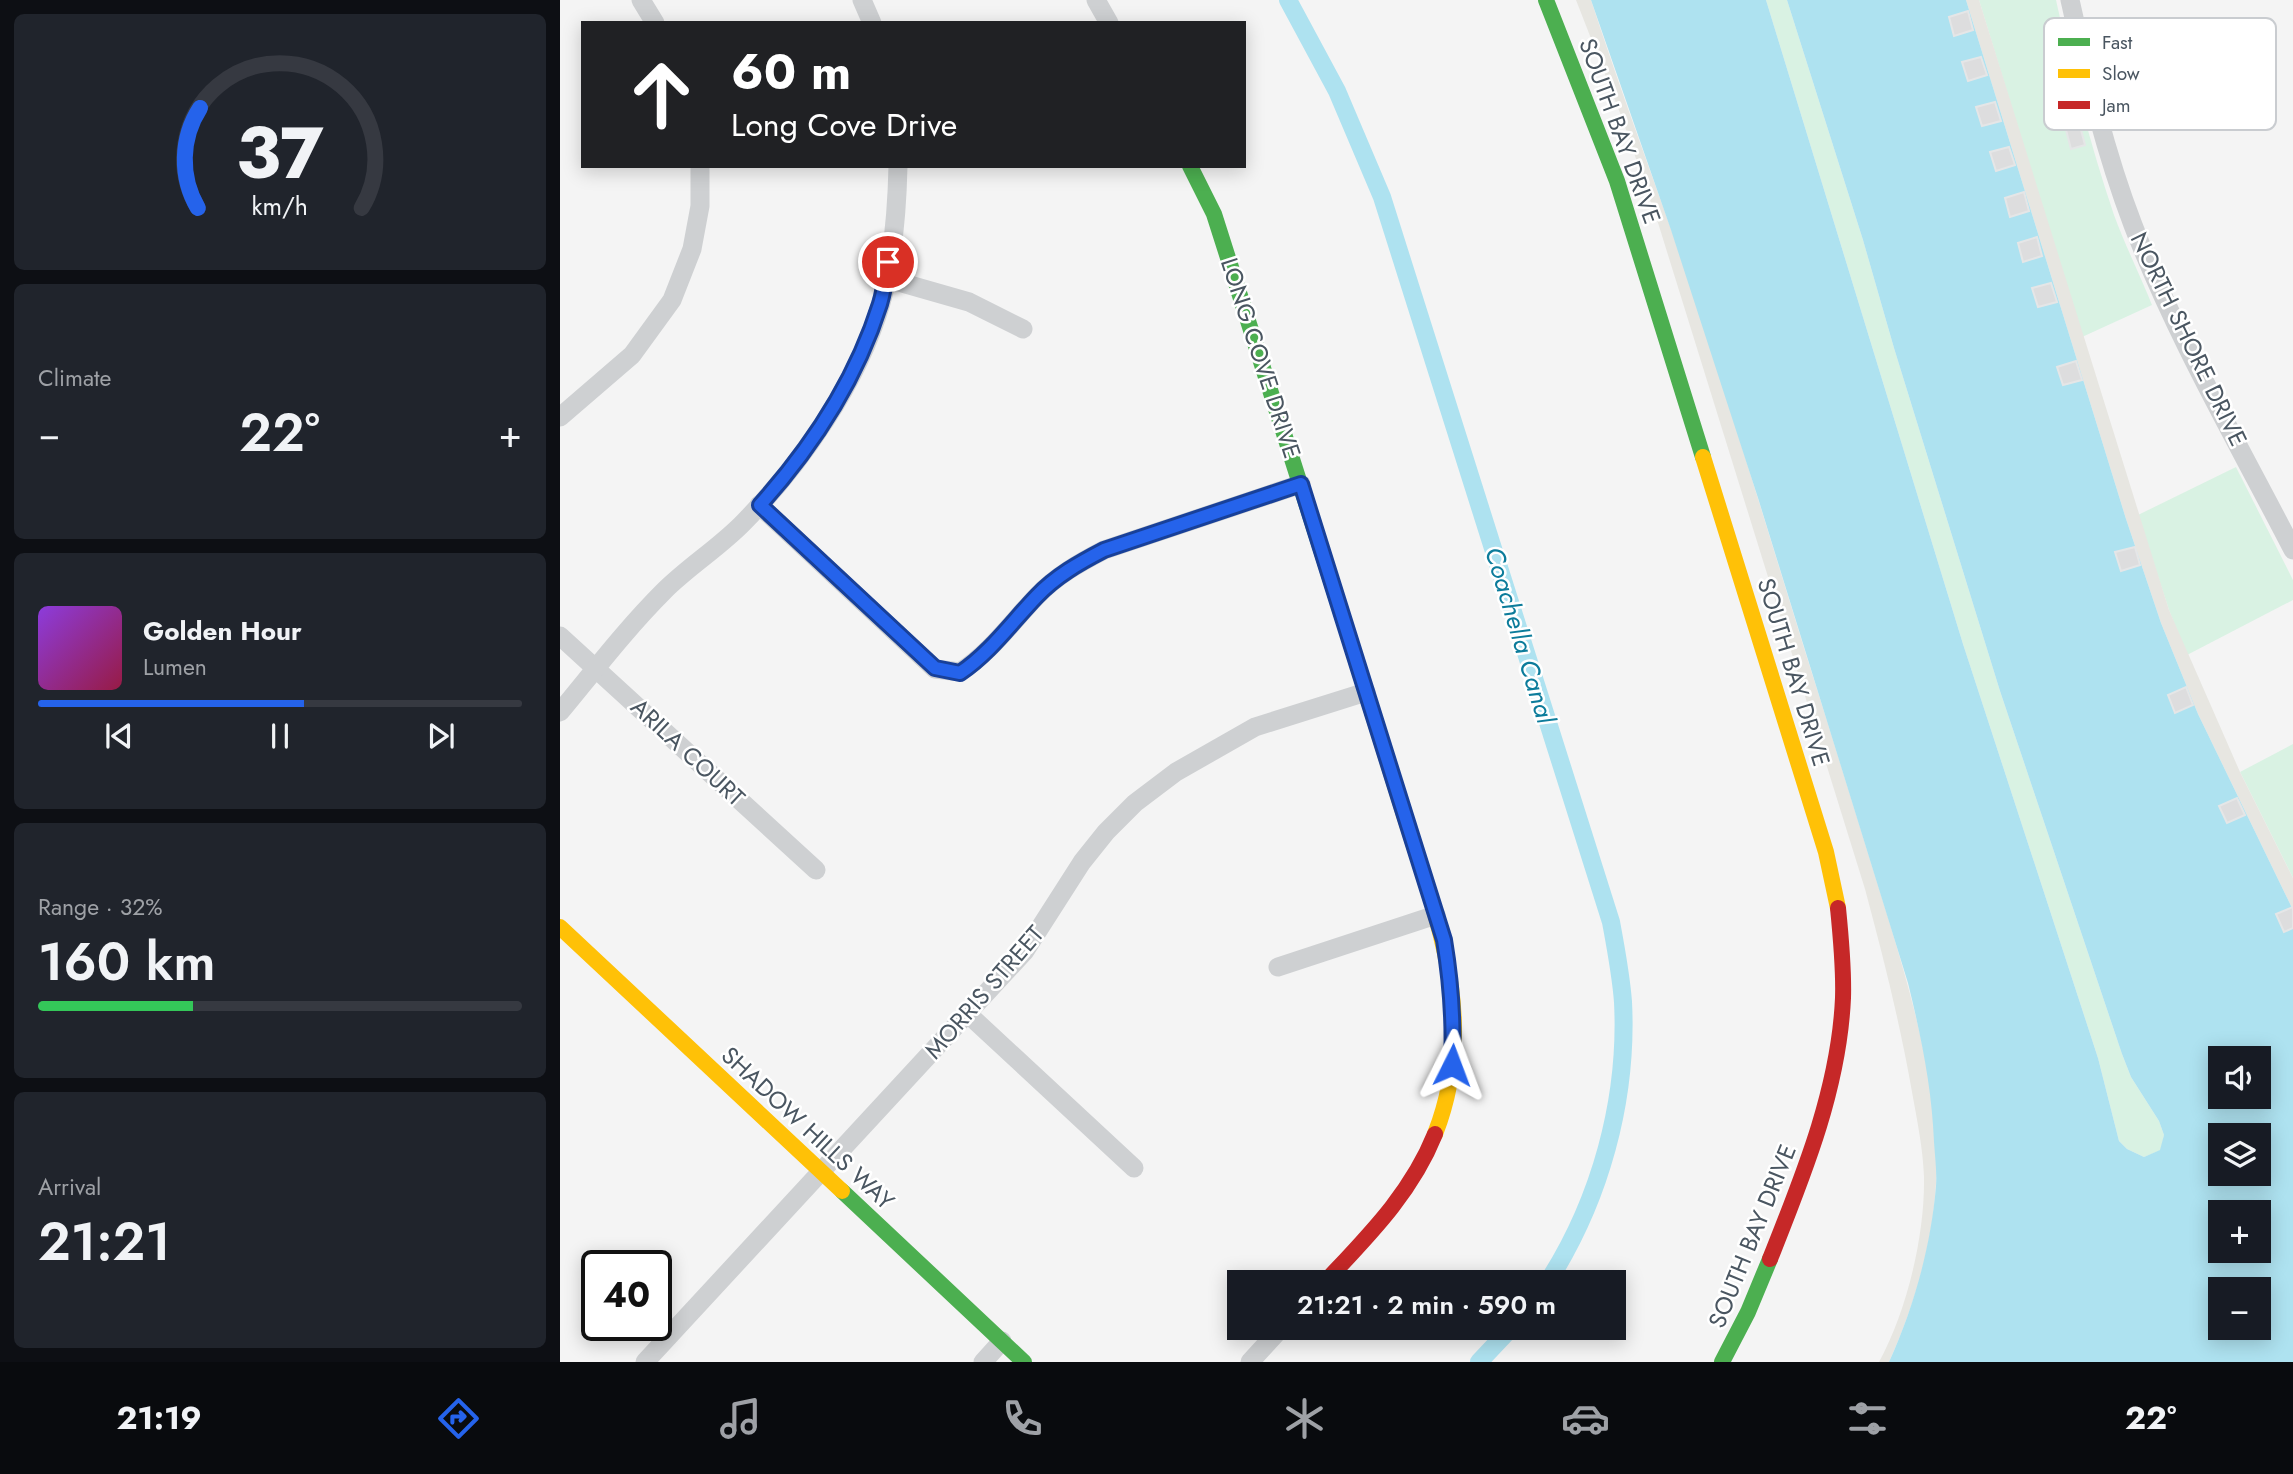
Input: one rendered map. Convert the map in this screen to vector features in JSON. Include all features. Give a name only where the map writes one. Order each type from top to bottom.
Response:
[{"type":"street","points":[[641,0],[653,21]]},
{"type":"street","points":[[862,0],[871,21]]},
{"type":"street","points":[[1096,0],[1108,21]]},
{"type":"street","name":"SOUTH BAY DRIVE","points":[[1546,0],[1588,103],[1637,244],[1826,852],[1840,915],[1845,986],[1843,1026],[1826,1108],[1753,1303],[1722,1362]]},
{"type":"street","name":"NORTH SHORE DRIVE","points":[[2070,0],[2074,18]]},
{"type":"street","name":"NORTH SHORE DRIVE","points":[[2102,130],[2133,225],[2171,314],[2293,550]]},
{"type":"street","points":[[560,417],[632,355],[672,300],[692,249],[701,206],[700,168]]},
{"type":"street","points":[[560,712],[665,590],[743,524],[791,470],[823,425],[858,361],[881,303],[891,246],[898,168]]},
{"type":"street","name":"LONG COVE DRIVE","points":[[1191,168],[1214,214],[1301,484],[1444,940],[1451,984],[1454,1022],[1452,1065],[1442,1110],[1428,1151],[1409,1186],[1336,1270]]},
{"type":"street","points":[[885,278],[970,302],[1023,329]]},
{"type":"street","points":[[760,505],[935,668],[960,673],[977,661],[1038,595],[1079,563],[1104,550],[1301,484]]},
{"type":"street","name":"ARILA COURT","points":[[560,636],[816,870]]},
{"type":"street","name":"MORRIS STREET","points":[[645,1362],[1025,951],[1082,862],[1106,832],[1135,803],[1176,772],[1255,727],[1366,692]]},
{"type":"street","points":[[1278,967],[1436,915]]},
{"type":"street","name":"SHADOW HILLS WAY","points":[[560,927],[1024,1362]]},
{"type":"street","points":[[968,1014],[1135,1168]]},
{"type":"street","points":[[1250,1362],[1270,1340]]},
{"type":"street","points":[[983,1362],[1002,1341]]},
{"type":"green space","points":[[1766,0],[1787,0],[2000,691],[2122,1054],[2131,1077],[2159,1121],[2164,1135],[2161,1150],[2144,1157],[2127,1149],[2119,1141],[2098,1058],[1963,644]]},
{"type":"green space","points":[[1979,0],[2056,0],[2060,18],[2044,18],[2044,130],[2088,130],[2118,226],[2152,305],[2082,337]]},
{"type":"green space","points":[[2236,467],[2293,580],[2293,600],[2187,655],[2169,610],[2138,515]]},
{"type":"green space","points":[[2293,744],[2293,878],[2240,772]]},
{"type":"sand","points":[[1576,0],[1591,0],[1671,229],[1734,420],[1890,924],[1917,1020],[1934,1117],[1936,1183],[1931,1229],[1921,1275],[1889,1362],[1879,1362],[1906,1296],[1918,1248],[1924,1200],[1918,1124],[1897,1015],[1865,889],[1659,226],[1622,118]]},
{"type":"sand","points":[[1966,0],[1979,0],[2169,610],[2240,772],[2293,878],[2293,910],[2198,714],[2161,623],[2126,519]]},
{"type":"water","points":[[1591,0],[1766,0],[1963,644],[2098,1058],[2119,1141],[2127,1149],[2144,1157],[2160,1150],[2164,1135],[2159,1121],[2131,1077],[2122,1054],[2000,691],[1787,0],[1966,0],[2126,519],[2161,623],[2198,714],[2293,910],[2293,1362],[1889,1362],[1920,1276],[1934,1209],[1936,1164],[1928,1082],[1908,983],[1758,498],[1671,230]]},
{"type":"building","points":[[1968,11],[1973,30],[1954,36],[1949,17]]},
{"type":"building","points":[[1981,57],[1987,75],[1968,81],[1962,62]]},
{"type":"building","points":[[1995,102],[2001,121],[1982,126],[1976,107]]},
{"type":"building","points":[[2066,130],[2081,130],[2085,145],[2071,149]]},
{"type":"building","points":[[2009,147],[2015,165],[1996,171],[1990,152]]},
{"type":"building","points":[[2024,192],[2029,211],[2010,217],[2005,198]]},
{"type":"building","points":[[2037,237],[2042,256],[2023,262],[2018,243]]},
{"type":"building","points":[[2051,283],[2057,302],[2038,307],[2032,288]]},
{"type":"building","points":[[2076,361],[2082,380],[2063,385],[2057,367]]},
{"type":"building","points":[[2135,547],[2140,565],[2121,571],[2115,552]]},
{"type":"building","points":[[2186,687],[2193,705],[2175,713],[2168,695]]},
{"type":"building","points":[[2237,798],[2245,815],[2227,823],[2219,806]]},
{"type":"building","points":[[2293,907],[2293,928],[2284,932],[2276,914]]},
{"type":"waterway","name":"Coachella Canal","points":[[1288,0],[1337,91],[1382,197],[1611,922],[1623,1002],[1621,1076],[1607,1148],[1596,1184],[1555,1270]]},
{"type":"waterway","name":"Coachella Canal","points":[[1479,1362],[1500,1340]]},
{"type":"traffic: fast","points":[[1546,0],[1617,181],[1703,457]]},
{"type":"traffic: fast","points":[[1191,168],[1214,214],[1344,622]]},
{"type":"traffic: fast","points":[[842,1191],[1024,1362]]},
{"type":"traffic: fast","points":[[1722,1362],[1748,1312],[1770,1259]]},
{"type":"traffic: slow","points":[[1703,457],[1826,852],[1838,908]]},
{"type":"traffic: slow","points":[[1344,622],[1429,894],[1449,973],[1454,1052],[1448,1093],[1435,1134]]},
{"type":"traffic: slow","points":[[560,927],[842,1191]]},
{"type":"traffic: jam","points":[[1770,1259],[1817,1132],[1835,1066],[1843,998],[1838,908]]},
{"type":"traffic: jam","points":[[1336,1270],[1401,1195],[1414,1176],[1435,1134]]},
{"type":"route","points":[[888,262],[881,303],[858,361],[823,425],[791,470],[760,505],[935,668],[960,673],[977,661],[1038,595],[1079,563],[1104,550],[1301,484],[1444,940],[1454,1022],[1452,1065]]}]
